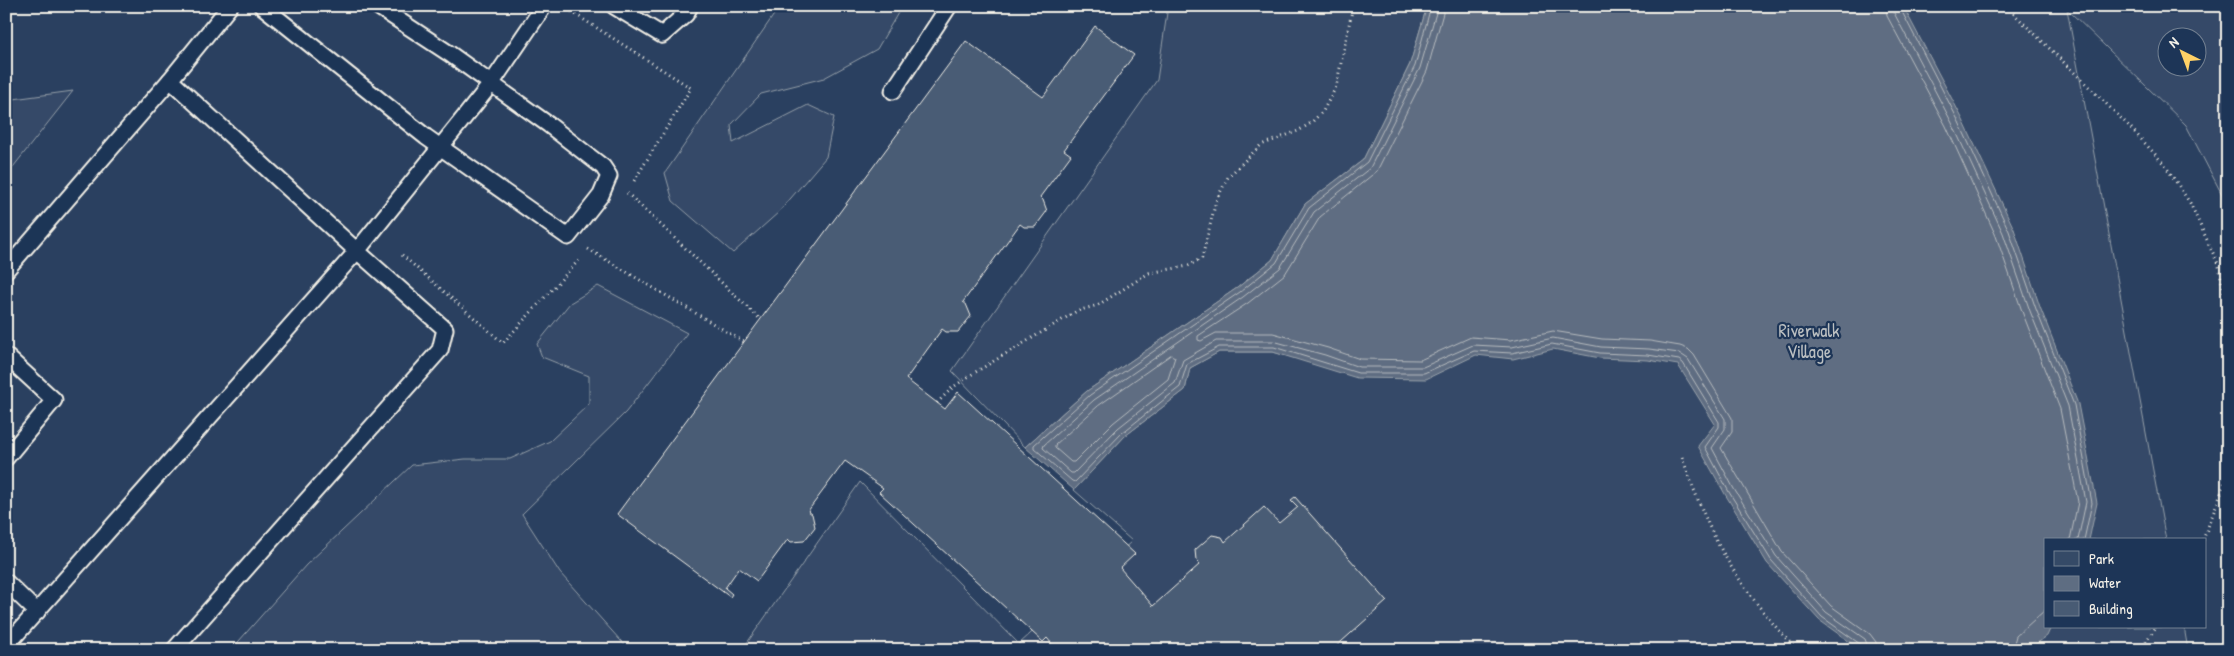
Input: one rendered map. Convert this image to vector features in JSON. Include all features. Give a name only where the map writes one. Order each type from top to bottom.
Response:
[{"type":"lane","points":[[6,270],[170,80],[230,6]]},
{"type":"lane","points":[[262,6],[442,148],[568,237],[601,195],[609,176],[603,168],[492,84],[377,6]]},
{"type":"lane","points":[[6,646],[357,251],[492,84],[544,6]]},
{"type":"lane","points":[[614,6],[662,35],[686,14],[690,6]]},
{"type":"lane","points":[[893,91],[949,6]]},
{"type":"lane","points":[[170,80],[445,329],[440,350],[174,650]]},
{"type":"lane","points":[[6,356],[54,400],[6,458]]},
{"type":"lane","points":[[6,582],[37,612]]},
{"type":"path","points":[[938,403],[952,388],[969,376],[1077,311],[1098,306],[1148,273],[1188,266],[1202,258],[1216,201],[1228,177],[1261,145],[1298,131],[1311,123],[1322,111],[1336,87],[1353,6]]},
{"type":"path","points":[[2006,6],[2130,126],[2165,165],[2190,203],[2220,266],[2228,316]]},
{"type":"path","points":[[609,176],[761,320]]},
{"type":"path","points":[[568,237],[744,342]]},
{"type":"path","points":[[1682,457],[1704,516],[1737,575],[1777,629],[1797,650]]},
{"type":"path","points":[[2205,538],[2228,468]]},
{"type":"path","points":[[2140,650],[2155,628]]},
{"type":"shaded area","points":[[6,6],[2228,6],[2228,650],[6,650]]},
{"type":"green space","points":[[780,6],[902,6],[877,49],[824,78],[761,94],[731,125],[733,143],[808,105],[834,117],[826,157],[779,212],[733,253],[673,201],[665,173]]},
{"type":"green space","points":[[1168,6],[1427,6],[1410,64],[1363,160],[1305,204],[1272,260],[1237,288],[1087,391],[1025,447],[952,371],[1157,80]]},
{"type":"green space","name":"Riverwalk Village","points":[[1715,6],[2228,6],[2228,206],[2186,125],[2067,9],[2166,538],[2044,538],[2044,628],[2184,628],[2188,650],[742,650],[860,482],[1019,644],[1132,541],[1074,490],[1125,436],[1185,390],[1190,368],[1219,352],[1273,352],[1323,366]]},
{"type":"green space","points":[[73,91],[6,176],[6,100]]},
{"type":"green space","points":[[598,286],[687,333],[626,412],[522,514],[560,573],[629,650],[231,650],[306,565],[412,465],[465,459],[510,459],[550,441],[589,404],[589,376],[542,357],[537,344],[570,303]]},
{"type":"water","points":[[1427,6],[1903,6],[1962,118],[2014,229],[2040,307],[2078,404],[2097,503],[2089,538],[2044,538],[2044,628],[2051,628],[2047,636],[2028,650],[1861,650],[1819,620],[1767,563],[1698,446],[1715,424],[1678,365],[1648,360],[1600,358],[1553,349],[1513,359],[1476,355],[1426,379],[1357,378],[1273,352],[1219,352],[1190,368],[1185,390],[1125,436],[1074,490],[1025,447],[1087,391],[1237,288],[1272,260],[1305,204],[1363,160],[1410,64]]},
{"type":"building","points":[[1095,26],[1134,55],[1064,150],[1071,155],[1040,197],[1047,211],[1035,227],[1024,227],[1020,224],[963,302],[966,304],[971,316],[958,332],[946,332],[942,329],[906,379],[945,409],[958,392],[1135,554],[1120,568],[1153,606],[1200,564],[1196,560],[1195,550],[1212,535],[1222,537],[1225,542],[1264,507],[1279,523],[1298,507],[1291,500],[1295,497],[1387,601],[1332,650],[1057,650],[1047,638],[1043,642],[879,492],[883,488],[845,461],[808,511],[812,514],[815,527],[804,541],[791,542],[788,539],[757,581],[739,568],[725,588],[732,594],[730,597],[617,514],[966,41],[1043,97]]}]
